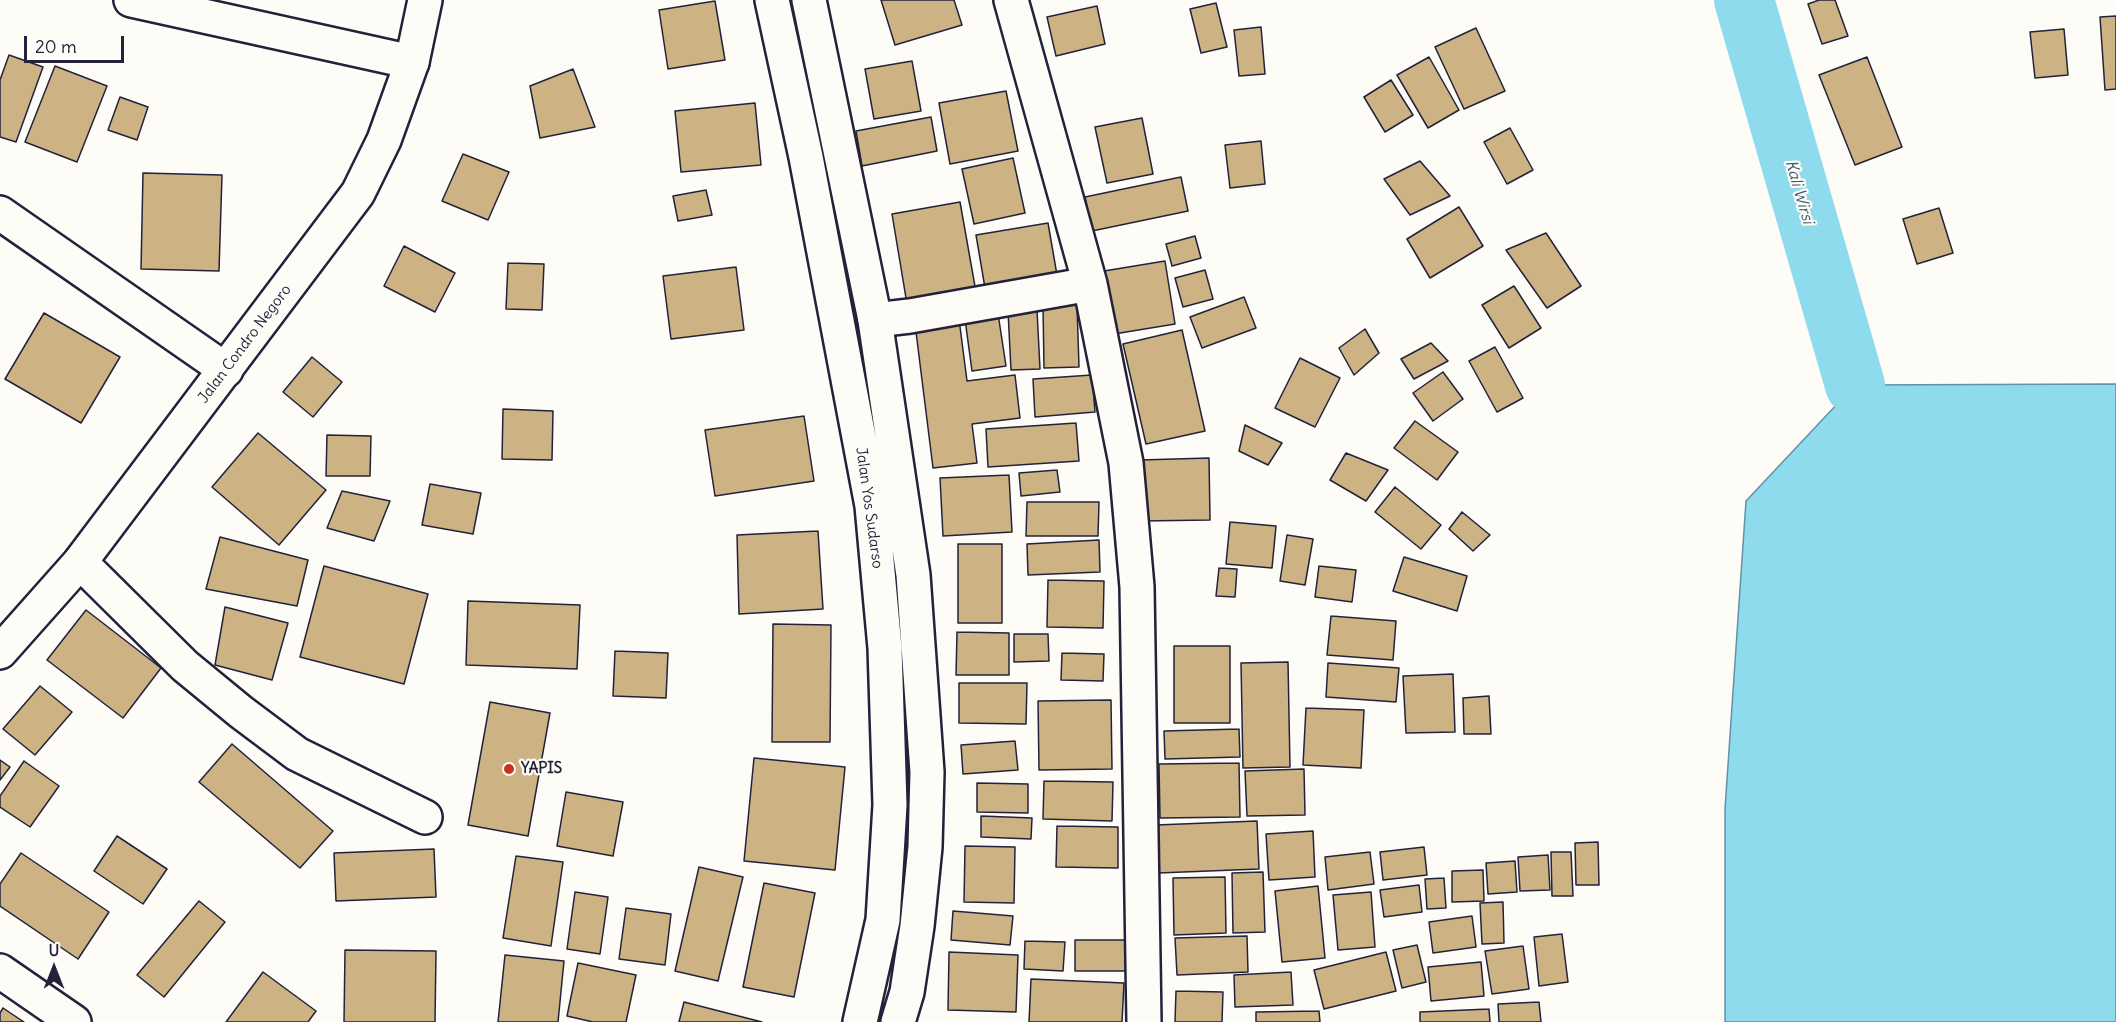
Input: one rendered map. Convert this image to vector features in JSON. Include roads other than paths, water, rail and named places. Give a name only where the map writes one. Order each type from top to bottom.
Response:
[{"type":"main road","points":[[131,0],[412,62]]},
{"type":"main road","name":"Jalan Condro Negoro","points":[[0,652],[80,562],[358,193],[384,140],[412,62],[425,0]]},
{"type":"main road","points":[[1011,0],[1090,284],[1126,463],[1137,587],[1144,1022]]},
{"type":"main road","points":[[775,13],[811,8],[875,320],[913,575],[927,772],[925,847],[907,992],[898,1022]]},
{"type":"main road","name":"Jalan Yos Sudarso","points":[[775,13],[806,158],[872,506],[885,648],[890,805],[883,920],[860,1022]]},
{"type":"main road","points":[[0,213],[226,370]]},
{"type":"main road","points":[[875,320],[910,316],[1090,284]]},
{"type":"main road","points":[[80,562],[185,666],[297,754],[424,817]]},
{"type":"main road","points":[[0,971],[74,1022]]},
{"type":"water","points":[[2116,384],[2116,1022],[1725,1022],[1725,809],[1746,501],[1855,385]]},
{"type":"waterway","name":"Kali Wirsi","points":[[1744,0],[1855,385]]},
{"type":"place","name":"YAPIS","points":[[509,769]]}]
